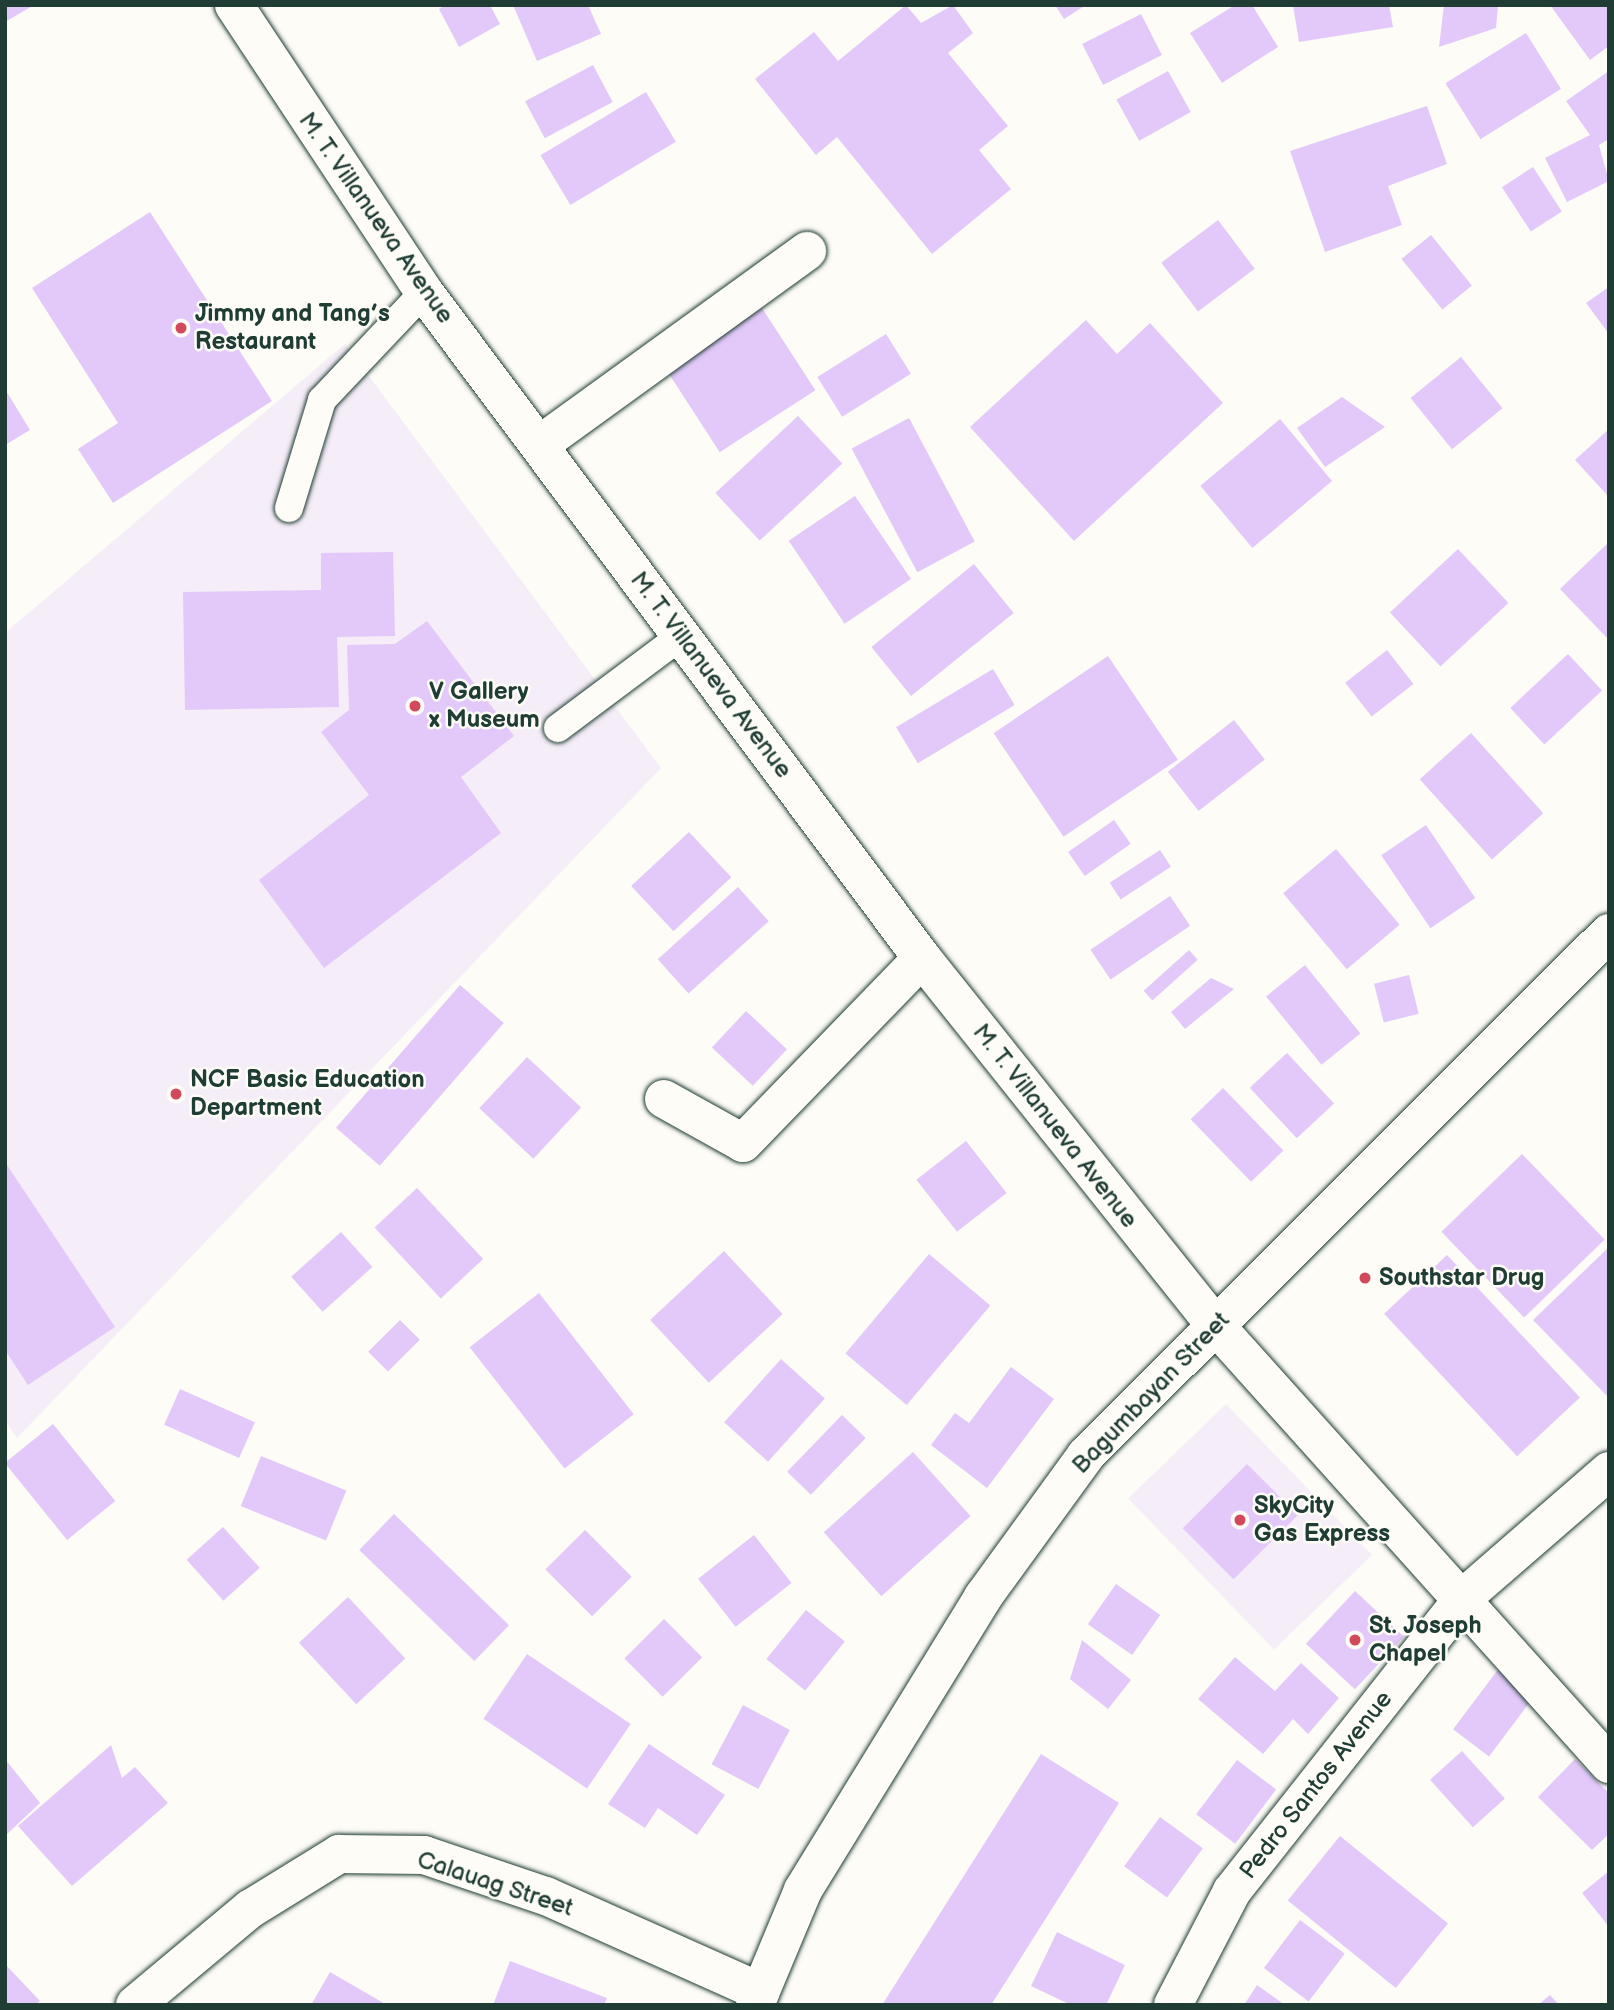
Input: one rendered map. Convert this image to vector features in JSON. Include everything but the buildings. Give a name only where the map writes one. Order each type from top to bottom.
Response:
[{"type":"main road","name":"M. T. Villanueva Avenue","points":[[234,5],[424,292],[922,958],[1215,1325],[1464,1597],[1609,1764]]},
{"type":"main road","points":[[539,446],[807,251]]},
{"type":"main road","name":"Bagumbayan Street","points":[[758,1999],[803,1890],[983,1597],[1086,1455],[1609,933]]},
{"type":"main road","points":[[664,1099],[743,1143],[922,958]]},
{"type":"main road","name":"Pedro Santos Avenue","points":[[1173,2005],[1232,1891],[1464,1597],[1609,1471]]},
{"type":"main road","name":"Calauag Street","points":[[135,2005],[250,1909],[339,1854],[424,1855],[547,1896],[758,1999]]},
{"type":"lane","points":[[289,508],[322,400],[424,292]]},
{"type":"lane","points":[[558,729],[681,636]]},
{"type":"shaded area","name":"NCF Basic Education Department","points":[[345,344],[661,768],[17,1438],[5,1421],[5,633]]},
{"type":"shaded area","points":[[1226,1404],[1372,1555],[1274,1650],[1128,1498]]},
{"type":"place","name":"Jimmy and Tang’s Restaurant","points":[[181,328]]},
{"type":"place","name":"V Gallery x Museum","points":[[415,706]]},
{"type":"place","name":"NCF Basic Education Department","points":[[176,1094]]},
{"type":"place","name":"Southstar Drug","points":[[1365,1278]]},
{"type":"place","name":"SkyCity Gas Express","points":[[1240,1520]]},
{"type":"place","name":"St. Joseph Chapel","points":[[1355,1640]]}]
